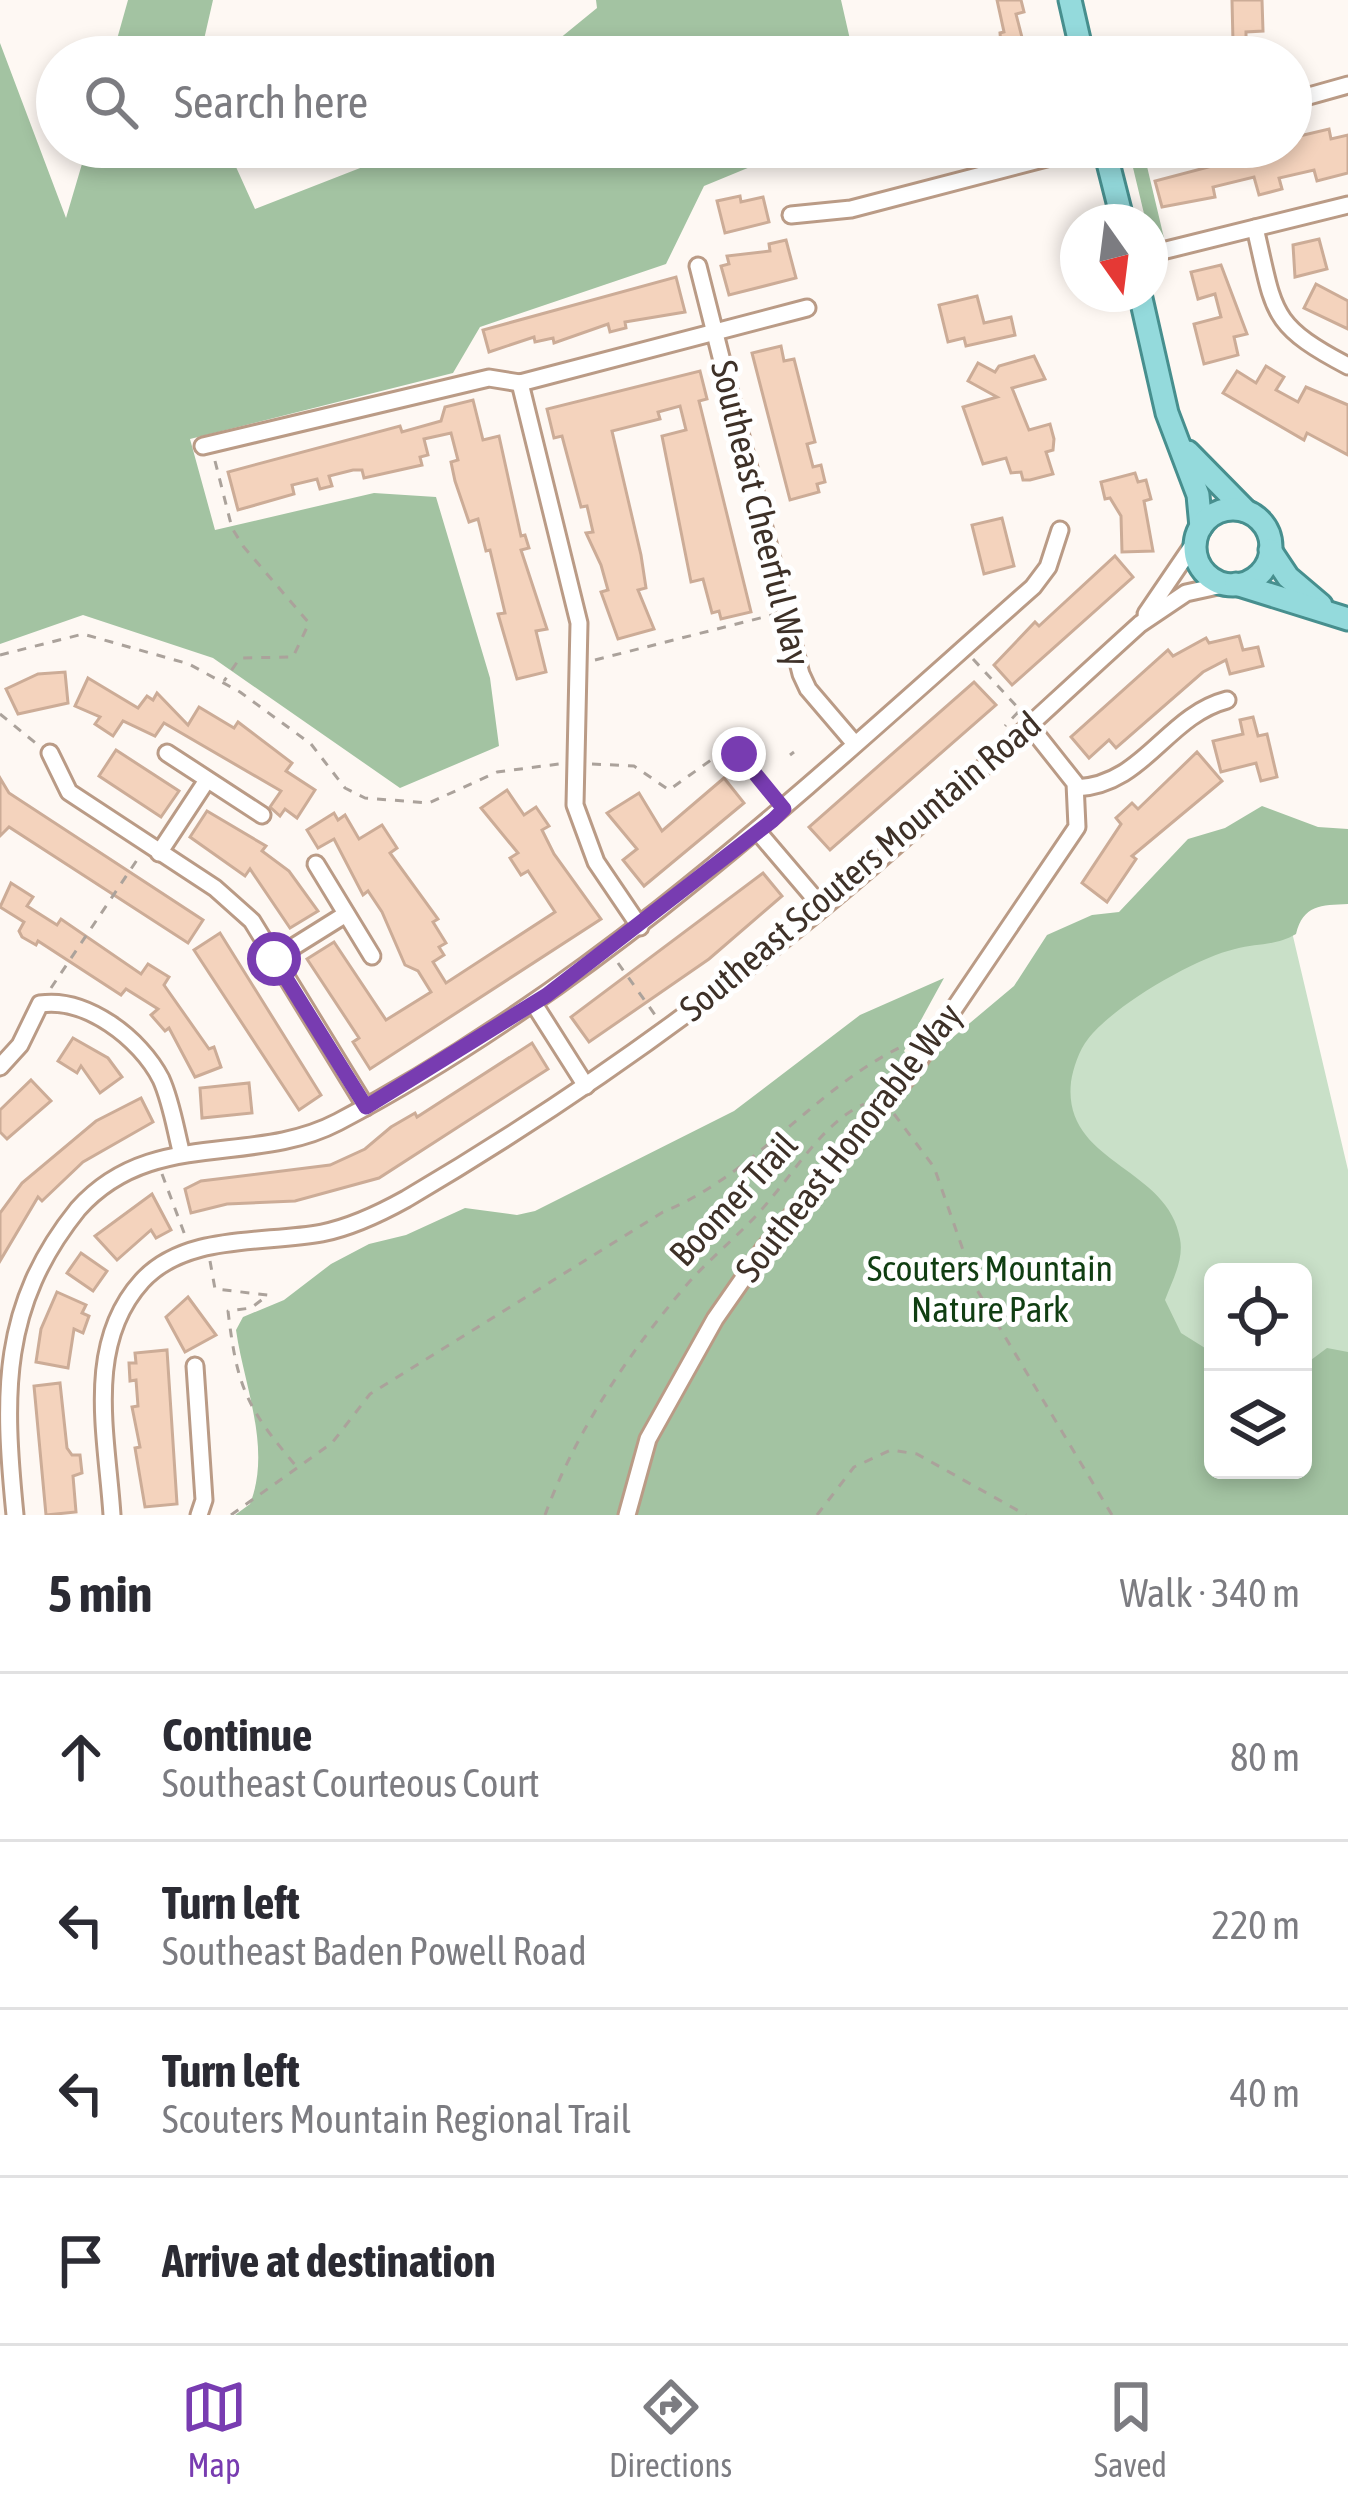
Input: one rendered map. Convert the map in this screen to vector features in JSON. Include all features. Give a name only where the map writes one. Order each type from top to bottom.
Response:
[{"type":"main road","points":[[1070,0],[1078,36]]},
{"type":"main road","points":[[1109,168],[1118,204]]},
{"type":"main road","points":[[1144,312],[1161,391],[1198,495],[1201,567],[1231,584],[1348,619]]},
{"type":"main road","points":[[1180,442],[1267,530],[1270,550],[1288,577],[1326,609]]},
{"type":"main road","points":[[1198,534],[1220,512],[1246,511]]},
{"type":"main road","points":[[1231,584],[1259,574],[1270,550]]},
{"type":"street","points":[[1312,95],[1348,85]]},
{"type":"street","points":[[791,215],[851,208],[1007,168]]},
{"type":"street","points":[[1168,250],[1348,205]]},
{"type":"street","points":[[1255,228],[1280,321],[1291,334],[1348,366]]},
{"type":"street","name":"Southeast Cheerful Way","points":[[698,266],[808,689],[855,744]]},
{"type":"street","points":[[207,446],[489,379],[520,382],[807,308]]},
{"type":"street","points":[[520,382],[579,623],[572,764],[583,833],[602,873],[640,926]]},
{"type":"street","points":[[15,1515],[3,1375],[18,1304],[38,1263],[85,1202],[156,1159],[181,1151],[308,1136],[366,1107],[534,1004],[759,833],[1042,577],[1060,530]]},
{"type":"street","name":"Southeast Scouters Mountain Road","points":[[1140,624],[1198,534]]},
{"type":"street","name":"Southeast Scouters Mountain Road","points":[[112,1515],[103,1379],[109,1333],[119,1309],[147,1275],[200,1248],[356,1225],[586,1085],[666,1030],[822,907],[1140,624],[1186,593],[1231,584]]},
{"type":"street","points":[[1029,724],[1076,788],[1126,775],[1202,707],[1227,700]]},
{"type":"street","points":[[50,752],[69,792],[244,912],[366,1107]]},
{"type":"street","points":[[167,753],[262,815]]},
{"type":"street","points":[[153,849],[207,780]]},
{"type":"street","name":"Southeast Honorable Way","points":[[627,1515],[648,1439],[715,1319],[763,1250],[884,1106],[1056,862],[1077,827],[1076,788]]},
{"type":"street","points":[[759,833],[822,907]]},
{"type":"street","points":[[316,864],[371,956]]},
{"type":"street","points":[[274,959],[346,914]]},
{"type":"street","points":[[0,1067],[20,1045],[40,1004],[62,1001],[81,1008],[111,1024],[144,1055],[163,1084],[181,1151]]},
{"type":"street","points":[[534,1004],[586,1085]]},
{"type":"street","points":[[195,1366],[203,1500],[199,1515]]},
{"type":"path","points":[[207,446],[232,528],[265,575],[306,615],[308,635],[293,657],[239,658],[224,682]]},
{"type":"path","points":[[580,664],[786,612]]},
{"type":"path","points":[[0,655],[83,634],[189,664],[224,682],[311,743],[345,788],[365,798],[428,803],[497,772],[572,764],[634,766],[669,790],[718,755],[733,752],[784,809]]},
{"type":"path","points":[[964,648],[1019,710],[1004,724],[1015,736]]},
{"type":"path","points":[[0,714],[50,752]]},
{"type":"path","points":[[40,1004],[153,849]]},
{"type":"path","points":[[609,950],[666,1030]]},
{"type":"path","points":[[231,1515],[332,1443],[370,1394],[663,1212],[713,1189],[820,1097],[876,1059],[937,1031]]},
{"type":"path","name":"Boomer Trail","points":[[545,1515],[588,1425],[683,1289],[849,1111],[866,1103],[884,1106]]},
{"type":"path","points":[[884,1106],[906,1124],[934,1167],[977,1290],[1112,1515]]},
{"type":"path","points":[[156,1159],[215,1289],[268,1295],[251,1308],[228,1311],[235,1370],[256,1418],[297,1468]]},
{"type":"path","points":[[818,1515],[854,1467],[892,1450],[917,1454],[1026,1515]]},
{"type":"green space","points":[[128,0],[213,0],[205,36],[118,36]]},
{"type":"green space","points":[[596,0],[841,0],[849,36],[563,36],[597,8]]},
{"type":"green space","points":[[0,43],[36,138],[36,168],[47,168],[66,218],[81,168],[236,168],[255,209],[360,168],[748,168],[704,186],[666,264],[480,327],[453,373],[190,439],[215,530],[374,493],[436,497],[490,678],[499,746],[400,788],[213,658],[83,615],[0,644]]},
{"type":"green space","points":[[1133,168],[1147,168],[1156,204],[1142,204]]},
{"type":"green space","name":"Scouters Mountain Nature Park","points":[[1262,806],[1318,827],[1348,829],[1348,904],[1314,908],[1289,938],[1199,962],[1116,1012],[1079,1054],[1071,1082],[1073,1109],[1098,1148],[1157,1195],[1172,1215],[1180,1255],[1165,1300],[1181,1333],[1204,1347],[1204,1479],[1312,1479],[1312,1359],[1327,1348],[1348,1352],[1348,1515],[235,1515],[250,1504],[258,1461],[236,1330],[243,1317],[284,1300],[331,1264],[369,1244],[406,1235],[465,1208],[517,1215],[535,1211],[734,1111],[860,1015],[944,978],[904,1051],[912,1061],[927,1059],[1014,986],[1047,935],[1092,915],[1119,912],[1188,839],[1225,828]]},
{"type":"green space","name":"Scouters Mountain Nature Park","points":[[1280,881],[1348,1170],[1348,1515],[263,1515]]},
{"type":"building","points":[[997,0],[1021,0],[1024,12],[1016,14],[1022,36],[1000,36],[1004,32]]},
{"type":"building","points":[[1232,0],[1262,0],[1263,31],[1233,36]]},
{"type":"building","points":[[1329,129],[1331,139],[1348,135],[1348,173],[1317,181],[1314,170],[1279,178],[1282,189],[1259,195],[1254,177],[1213,187],[1215,197],[1168,206],[1161,204],[1155,181],[1205,168],[1312,168],[1312,133]]},
{"type":"building","points":[[740,196],[741,202],[763,197],[769,222],[725,233],[717,201]]},
{"type":"building","points":[[1319,239],[1327,269],[1295,277],[1293,245]]},
{"type":"building","points":[[786,240],[796,278],[729,295],[721,266],[729,264],[727,256],[770,251],[769,244]]},
{"type":"building","points":[[1221,265],[1247,334],[1234,337],[1238,355],[1204,364],[1194,324],[1221,317],[1215,294],[1198,299],[1191,272]]},
{"type":"building","points":[[676,277],[685,312],[625,322],[626,328],[610,332],[608,324],[554,343],[553,338],[535,342],[534,337],[489,352],[483,330]]},
{"type":"building","points":[[1316,284],[1348,301],[1348,329],[1304,308]]},
{"type":"building","points":[[977,296],[984,323],[1011,317],[1015,335],[966,346],[964,338],[948,342],[939,305]]},
{"type":"building","points":[[781,346],[784,361],[794,359],[815,442],[807,444],[813,467],[821,465],[825,482],[817,484],[819,492],[790,500],[752,353]]},
{"type":"building","points":[[1034,356],[1045,379],[1012,388],[1029,430],[1050,424],[1053,450],[1046,452],[1053,474],[1023,480],[1021,472],[1011,473],[1006,458],[983,464],[963,407],[997,397],[968,381],[978,363],[995,372],[999,366]]},
{"type":"building","points":[[1266,366],[1284,377],[1276,390],[1298,402],[1306,387],[1348,405],[1348,455],[1307,433],[1304,440],[1223,393],[1237,371],[1256,383]]},
{"type":"building","points":[[700,371],[707,399],[699,401],[751,612],[721,619],[719,611],[712,613],[703,579],[691,582],[662,436],[686,430],[680,406],[658,412],[660,419],[612,431],[641,555],[646,588],[638,590],[654,629],[618,639],[601,592],[608,590],[601,565],[586,533],[593,532],[587,506],[581,507],[562,436],[554,438],[547,409]]},
{"type":"building","points":[[473,400],[483,440],[499,436],[521,536],[525,535],[529,548],[521,550],[547,629],[536,631],[546,672],[517,679],[498,614],[505,613],[490,550],[486,551],[478,519],[469,522],[455,481],[451,462],[458,460],[451,433],[424,439],[428,455],[420,457],[422,465],[364,478],[362,470],[353,470],[329,476],[332,486],[320,489],[317,479],[292,485],[294,494],[238,510],[228,472],[400,426],[402,432],[441,421],[445,407]]},
{"type":"building","points":[[1135,473],[1138,482],[1146,480],[1151,499],[1144,501],[1153,551],[1122,552],[1121,516],[1110,498],[1105,499],[1101,482]]},
{"type":"building","points":[[1002,518],[1014,566],[984,574],[972,525]]},
{"type":"building","points":[[1115,556],[1133,577],[1012,685],[994,665],[1035,622],[1039,626]]},
{"type":"building","points":[[1239,636],[1243,650],[1258,647],[1263,666],[1230,674],[1226,660],[1203,672],[1116,748],[1109,740],[1089,758],[1071,737],[1168,650],[1173,656],[1206,638],[1209,643]]},
{"type":"building","points":[[65,672],[68,703],[18,714],[6,689],[38,674]]},
{"type":"building","points":[[88,678],[138,708],[147,696],[153,700],[157,693],[188,725],[199,707],[234,728],[238,722],[292,763],[286,771],[315,790],[297,818],[285,809],[280,816],[270,807],[281,791],[164,723],[155,736],[123,721],[113,736],[95,724],[100,717],[75,706]]},
{"type":"building","points":[[974,682],[996,705],[830,850],[809,827]]},
{"type":"building","points":[[1253,717],[1258,736],[1267,734],[1277,777],[1261,781],[1256,763],[1221,772],[1213,741],[1243,734],[1240,720]]},
{"type":"building","points":[[116,750],[179,791],[161,817],[99,776]]},
{"type":"building","points":[[1197,752],[1222,781],[1132,856],[1136,859],[1107,902],[1082,883],[1121,824],[1116,818],[1132,803],[1138,809]]},
{"type":"building","points":[[0,778],[9,793],[203,920],[188,943],[9,827],[0,836]]},
{"type":"building","points":[[724,778],[744,803],[644,886],[623,860],[637,849],[607,813],[639,793],[662,831]]},
{"type":"building","points":[[507,790],[524,815],[536,807],[549,826],[542,830],[554,854],[601,919],[370,1069],[353,1042],[359,1038],[307,959],[334,942],[386,1020],[431,992],[418,971],[405,965],[382,912],[368,891],[363,895],[334,839],[318,848],[307,830],[334,813],[338,820],[345,815],[359,839],[382,825],[397,848],[390,853],[438,919],[433,922],[446,943],[439,947],[444,955],[433,962],[446,983],[555,912],[528,871],[521,875],[510,858],[518,853],[481,808]]},
{"type":"building","points":[[207,811],[266,846],[262,851],[289,871],[318,911],[290,928],[250,869],[245,876],[190,837]]},
{"type":"building","points":[[763,873],[782,896],[709,959],[589,1042],[571,1017]]},
{"type":"building","points":[[11,883],[33,897],[27,906],[57,925],[61,919],[141,974],[148,964],[169,977],[164,985],[209,1049],[214,1047],[221,1067],[195,1077],[169,1028],[165,1031],[151,1015],[158,1009],[126,989],[121,995],[38,941],[36,945],[22,937],[19,931],[24,922],[0,907]]},
{"type":"building","points":[[220,933],[321,1095],[299,1110],[194,950]]},
{"type":"building","points":[[73,1038],[108,1058],[122,1077],[100,1093],[81,1066],[77,1073],[58,1061]]},
{"type":"building","points":[[532,1043],[548,1069],[379,1178],[295,1201],[227,1204],[191,1213],[185,1189],[201,1181],[330,1165],[365,1149],[391,1127],[415,1113],[417,1117]]},
{"type":"building","points":[[31,1080],[51,1101],[7,1139],[0,1132],[0,1110]]},
{"type":"building","points":[[249,1083],[252,1113],[202,1118],[200,1088]]},
{"type":"building","points":[[141,1098],[153,1122],[83,1162],[42,1201],[38,1197],[0,1261],[0,1213],[22,1183],[96,1121]]},
{"type":"building","points":[[152,1194],[171,1230],[156,1238],[151,1230],[117,1260],[95,1236]]},
{"type":"building","points":[[81,1253],[107,1271],[93,1291],[67,1273]]},
{"type":"building","points":[[57,1292],[86,1305],[82,1313],[89,1316],[83,1333],[74,1329],[68,1368],[36,1362],[41,1329]]},
{"type":"building","points":[[188,1297],[216,1335],[185,1352],[166,1317]]},
{"type":"building","points":[[167,1350],[177,1504],[145,1507],[132,1407],[138,1406],[136,1380],[130,1381],[129,1363],[136,1363],[135,1353]]},
{"type":"building","points":[[60,1383],[67,1448],[72,1455],[80,1455],[82,1473],[73,1476],[76,1512],[46,1515],[34,1386]]},
{"type":"route","points":[[274,959],[366,1107],[547,995],[773,820],[784,809],[739,754]]}]
